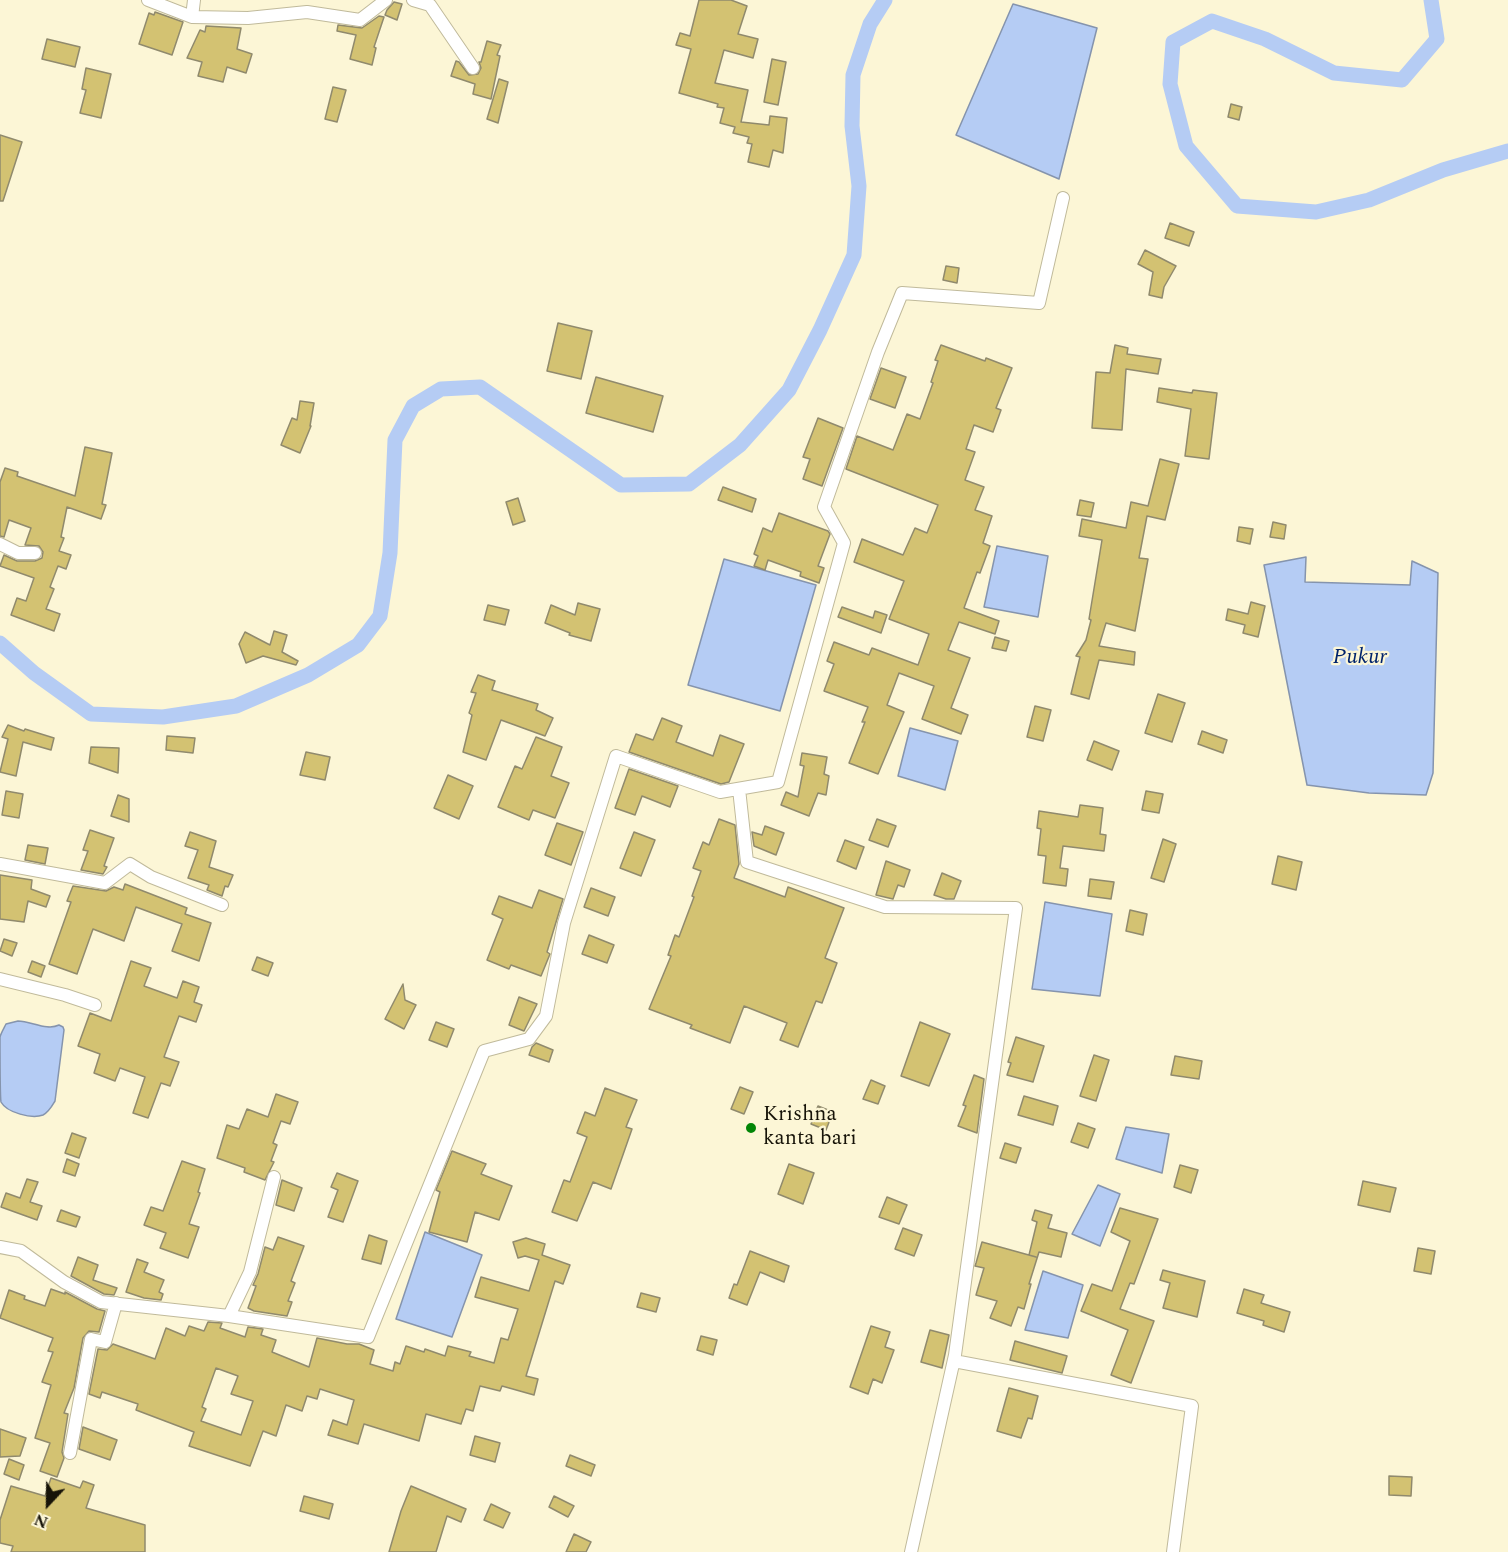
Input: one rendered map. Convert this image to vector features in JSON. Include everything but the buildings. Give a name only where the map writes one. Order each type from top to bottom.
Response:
[{"type":"street","points":[[148,0],[192,17],[248,18],[307,12],[360,20],[386,0]]},
{"type":"street","points":[[192,17],[194,0]]},
{"type":"street","points":[[413,0],[430,5],[473,68]]},
{"type":"street","points":[[0,1246],[21,1251],[64,1282],[102,1302],[229,1316],[369,1337],[484,1051],[529,1039],[546,1016],[564,923],[616,756],[720,792],[778,782],[844,543],[824,507],[878,352],[902,292],[1039,303],[1063,198]]},
{"type":"street","points":[[0,544],[18,554],[35,553]]},
{"type":"street","points":[[739,789],[747,862],[885,907],[1016,909],[954,1361],[911,1552]]},
{"type":"street","points":[[0,864],[105,883],[130,864],[152,878],[222,905]]},
{"type":"street","points":[[0,979],[95,1005]]},
{"type":"street","points":[[229,1316],[250,1272],[274,1177]]},
{"type":"street","points":[[70,1453],[91,1339],[105,1342],[116,1303]]},
{"type":"street","points":[[954,1361],[1192,1406],[1173,1552]]},
{"type":"water","points":[[1013,4],[1097,28],[1059,179],[956,135]]},
{"type":"water","points":[[997,546],[1048,556],[1038,617],[984,607]]},
{"type":"water","name":"Pukur","points":[[1306,557],[1305,582],[1410,585],[1412,561],[1438,573],[1433,773],[1426,795],[1369,793],[1307,785],[1264,565]]},
{"type":"water","points":[[724,559],[816,585],[780,711],[688,685]]},
{"type":"water","points":[[910,728],[958,741],[945,790],[898,776]]},
{"type":"water","points":[[1045,902],[1112,914],[1100,996],[1032,989]]},
{"type":"water","points":[[18,1021],[49,1027],[59,1025],[64,1030],[55,1101],[49,1111],[43,1115],[20,1114],[1,1102],[0,1037],[6,1024]]},
{"type":"water","points":[[1126,1127],[1169,1134],[1162,1173],[1116,1159]]},
{"type":"water","points":[[1098,1185],[1120,1194],[1100,1246],[1072,1234]]},
{"type":"water","points":[[425,1232],[482,1255],[452,1337],[396,1319]]},
{"type":"water","points":[[1043,1271],[1083,1285],[1068,1338],[1025,1330]]},
{"type":"waterway","points":[[0,643],[34,673],[91,714],[163,717],[236,706],[308,675],[358,645],[380,616],[390,553],[395,440],[413,406],[441,389],[480,387],[621,485],[689,484],[740,445],[789,390],[820,330],[854,255],[859,186],[852,126],[853,75],[870,24],[885,0]]},
{"type":"waterway","points":[[1431,0],[1437,39],[1402,80],[1334,73],[1265,39],[1212,21],[1173,42],[1170,84],[1186,146],[1237,206],[1316,212],[1369,200],[1443,170],[1508,151]]},
{"type":"place","name":"Krishna kanta bari","points":[[751,1128]]}]
